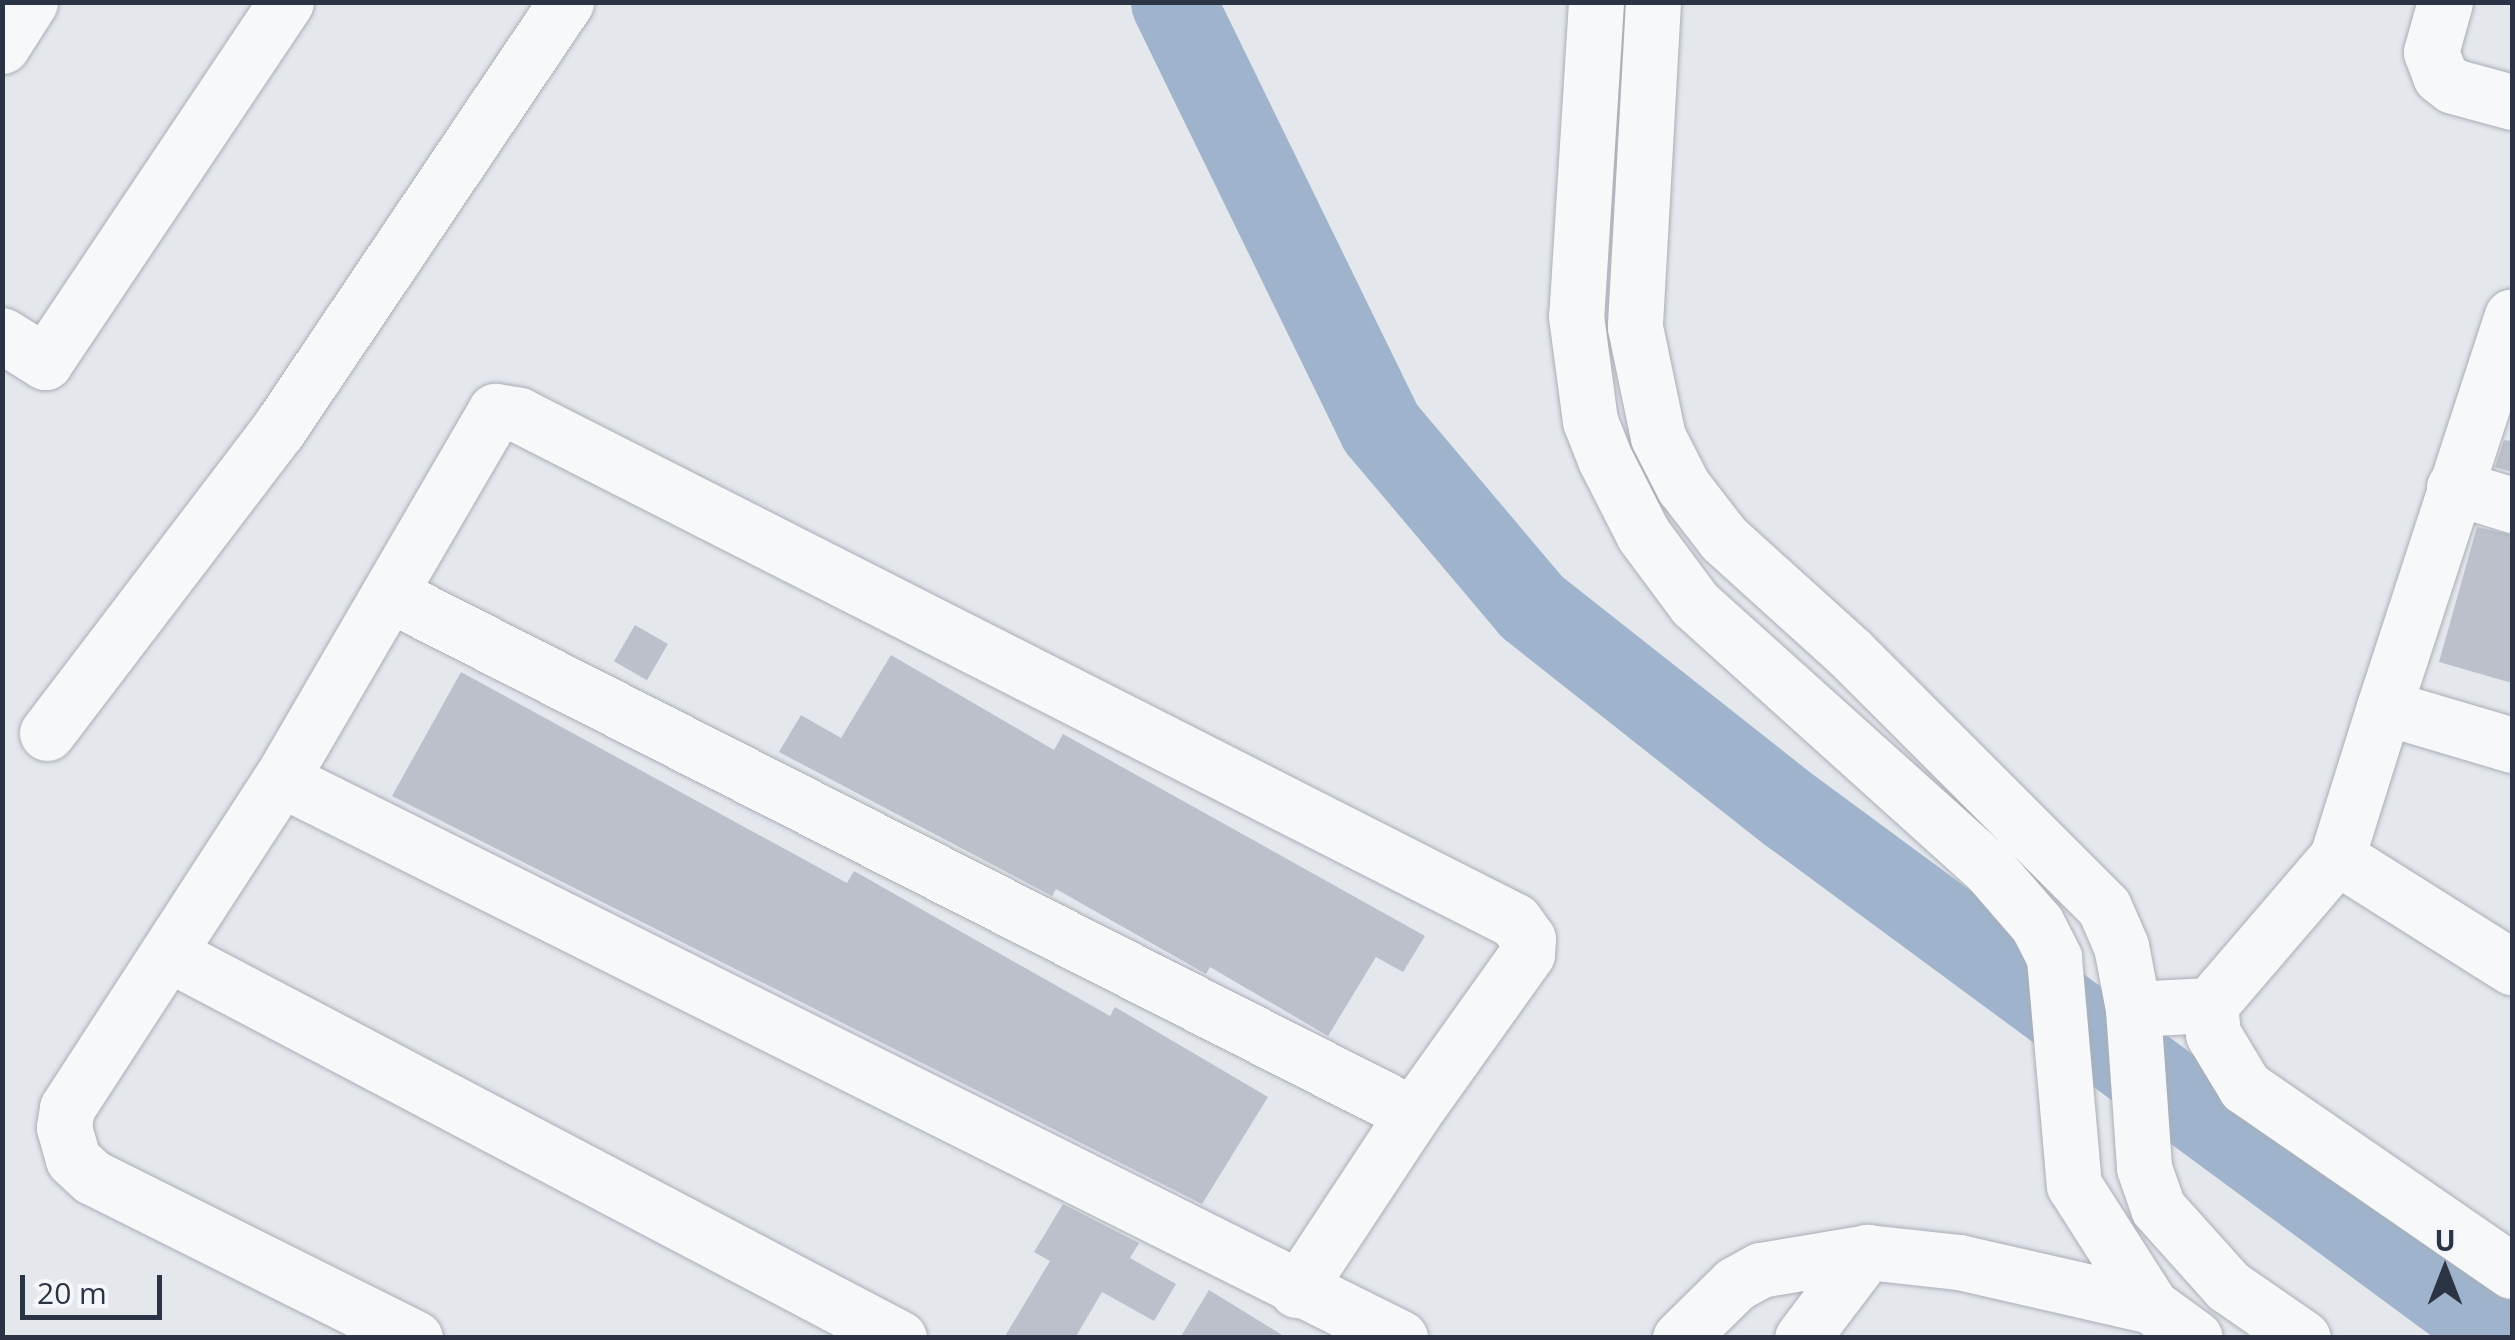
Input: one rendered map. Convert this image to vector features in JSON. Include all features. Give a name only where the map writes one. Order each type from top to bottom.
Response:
[{"type":"street","points":[[2,46],[30,2]]},
{"type":"street","points":[[2,334],[45,362],[286,2]]},
{"type":"street","points":[[47,733],[278,430],[566,2]]},
{"type":"street","points":[[1596,2],[1576,316],[1590,421],[1605,458],[1643,534],[1695,604],[1990,870],[2037,924],[2054,958],[2066,1134],[2085,1210],[2151,1306],[2196,1338]]},
{"type":"street","points":[[1653,2],[1635,326],[1658,438],[1683,486],[1724,539],[1850,654],[2104,907],[2121,946],[2135,1026],[2144,1168],[2158,1208],[2198,1259],[2303,1338]]},
{"type":"street","points":[[2445,2],[2431,52],[2440,76],[2453,86],[2512,102]]},
{"type":"street","points":[[2135,1026],[2210,1006],[2337,857],[2512,316]]},
{"type":"street","points":[[415,1338],[92,1177],[73,1159],[65,1140],[67,1108],[281,779],[391,594],[490,413],[510,412],[1515,920],[1530,945],[1413,1114],[1321,1313]]},
{"type":"street","points":[[2454,487],[2512,505]]},
{"type":"street","points":[[391,594],[1413,1114]]},
{"type":"street","points":[[2384,707],[2512,746]]},
{"type":"street","points":[[281,779],[1321,1313],[1400,1338]]},
{"type":"street","points":[[2337,857],[2512,967]]},
{"type":"street","points":[[169,954],[899,1338]]},
{"type":"street","points":[[2210,1006],[2214,1034],[2245,1087],[2512,1271]]},
{"type":"street","points":[[1680,1338],[1722,1295],[1760,1270],[1867,1252],[1959,1262],[2151,1306]]},
{"type":"street","points":[[1802,1338],[1867,1252]]},
{"type":"building","points":[[2504,440],[2512,441],[2512,472],[2495,467]]},
{"type":"building","points":[[2477,527],[2512,535],[2512,683],[2439,662]]},
{"type":"building","points":[[635,625],[668,644],[647,680],[614,661]]},
{"type":"building","points":[[891,655],[1054,750],[1063,734],[1425,936],[1403,972],[1376,957],[1328,1036],[1210,967],[1206,974],[1056,889],[1052,896],[779,752],[801,715],[841,738]]},
{"type":"building","points":[[461,672],[847,883],[854,871],[1110,1016],[1115,1007],[1268,1097],[1202,1204],[392,796]]},
{"type":"building","points":[[1063,1204],[1139,1243],[1130,1258],[1176,1284],[1154,1321],[1102,1292],[1075,1338],[1004,1338],[1050,1261],[1034,1252]]},
{"type":"building","points":[[1209,1290],[1287,1338],[1180,1338]]},
{"type":"waterway","points":[[1173,2],[1380,427],[1531,606],[1791,811],[2506,1338]]}]
